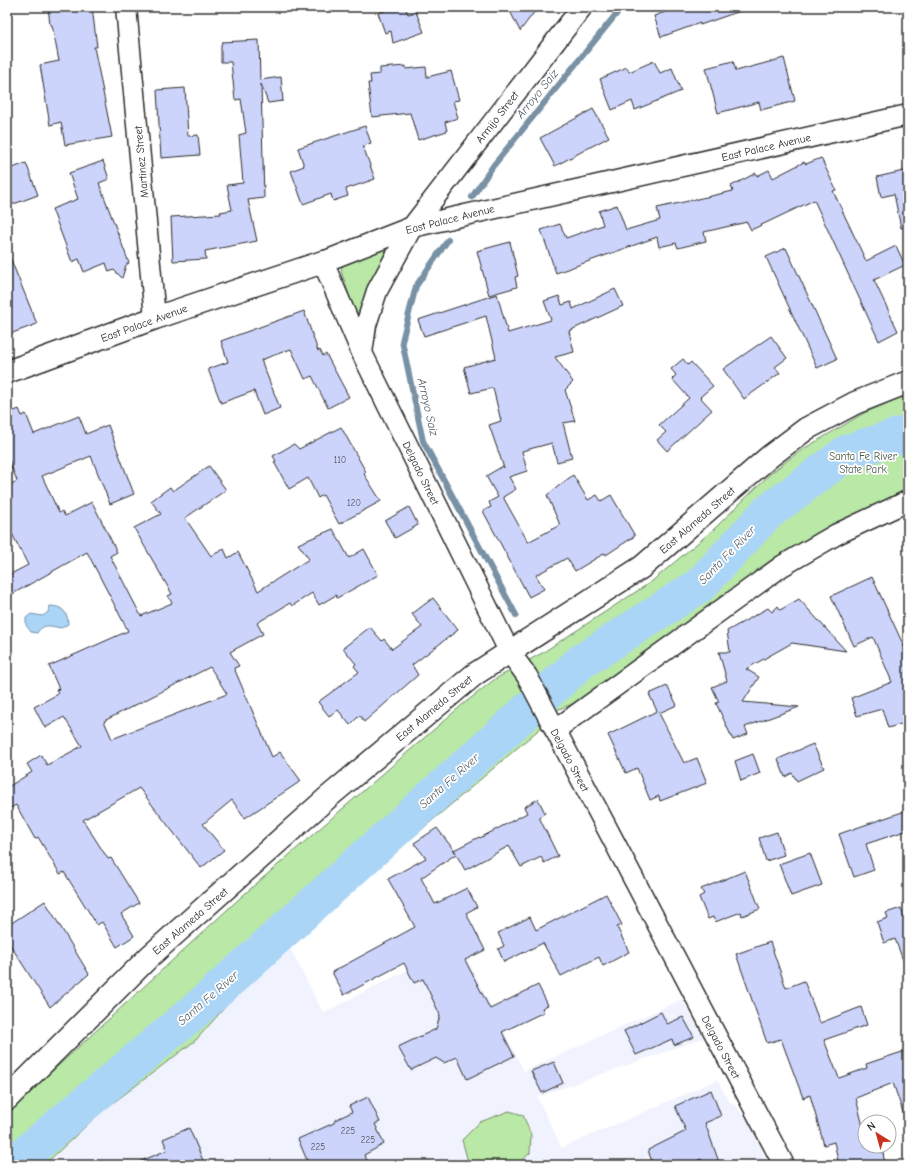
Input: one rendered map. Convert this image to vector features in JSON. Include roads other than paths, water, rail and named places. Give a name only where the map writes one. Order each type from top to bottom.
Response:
[{"type":"street","name":"Martinez Street","points":[[126,7],[155,318]]},
{"type":"street","name":"Armijo Street","points":[[412,227],[582,7]]},
{"type":"street","name":"East Palace Avenue","points":[[7,372],[155,318],[323,262],[412,227],[908,115]]},
{"type":"street","points":[[362,354],[366,325],[376,291],[412,227]]},
{"type":"street","name":"Delgado Street","points":[[323,262],[362,354],[509,651],[524,670],[784,1165]]},
{"type":"street","name":"East Alameda Street","points":[[7,1098],[149,957],[326,799],[475,674],[642,567],[769,457],[806,429],[855,402],[908,382]]},
{"type":"street","points":[[551,723],[782,566],[837,534],[908,500]]},
{"type":"water","points":[[50,606],[58,607],[64,610],[67,616],[68,624],[61,628],[44,626],[37,633],[31,632],[26,625],[26,618],[31,614],[43,616],[48,612]]},
{"type":"waterway","name":"Arroyo Saiz","points":[[472,197],[493,166],[622,7]]},
{"type":"waterway","name":"Arroyo Saiz","points":[[448,240],[416,286],[402,341],[423,441],[516,615]]},
{"type":"waterway","name":"Santa Fe River","points":[[12,1165],[197,1009],[581,662],[700,585],[767,513],[848,452],[908,433]]},
{"type":"park label","name":"Santa Fe River State Park","points":[[863,462]]}]
